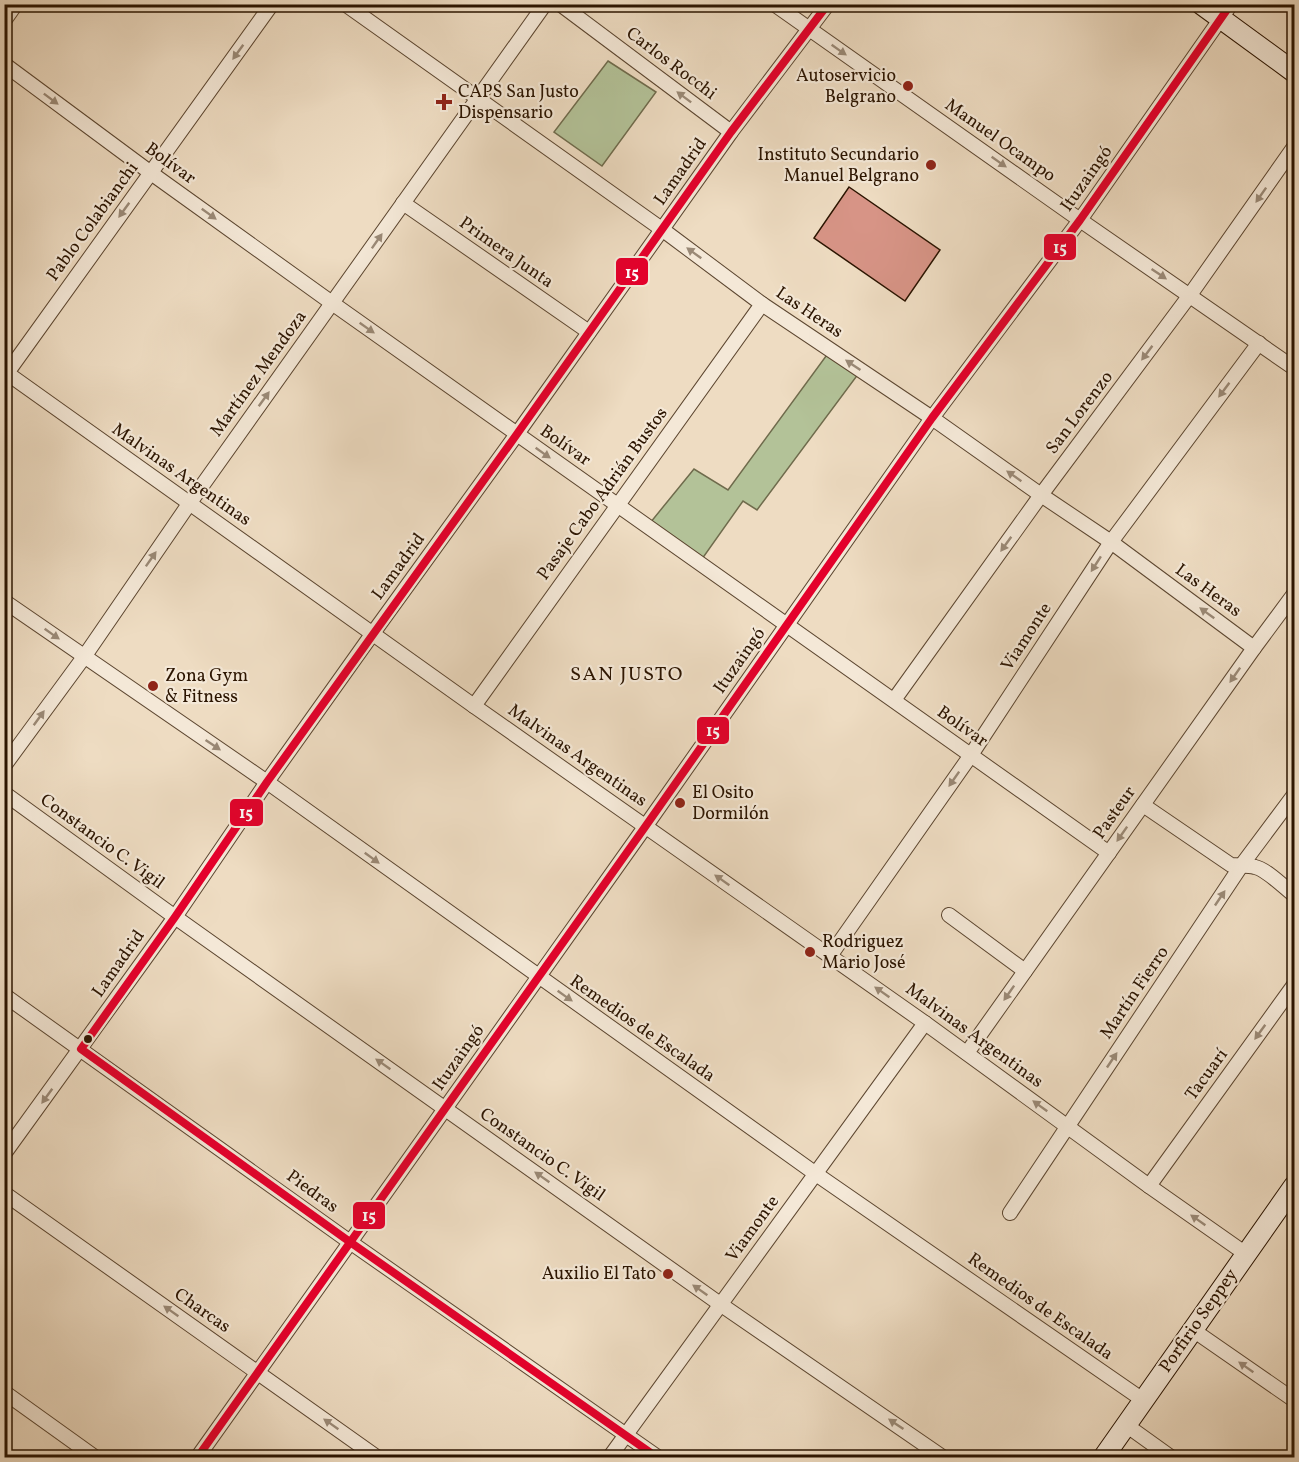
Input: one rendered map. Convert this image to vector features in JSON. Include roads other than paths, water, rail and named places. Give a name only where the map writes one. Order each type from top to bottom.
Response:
[{"type":"main road","points":[[1201,4],[1226,12],[1294,72]]},
{"type":"main road","name":"Porfirio Seppey","points":[[1103,1458],[1246,1254],[1289,1207],[1294,1186]]},
{"type":"street","points":[[4,21],[16,4]]},
{"type":"street","name":"Pablo Colabianchi","points":[[6,372],[273,4]]},
{"type":"street","name":"Las Heras","points":[[345,4],[663,230],[762,304],[1111,542],[1254,648]]},
{"type":"street","name":"Martínez Mendoza","points":[[4,766],[84,657],[189,504],[545,4]]},
{"type":"street","name":"Carlos Rocchi","points":[[560,4],[731,132]]},
{"type":"street","name":"Manuel Ocampo","points":[[774,4],[1294,368]]},
{"type":"street","name":"Lamadrid","points":[[4,1154],[175,917],[267,782],[731,132],[828,4]]},
{"type":"street","name":"Ituzaingó","points":[[197,1458],[932,418],[1080,220],[1226,12]]},
{"type":"street","name":"Bolívar","points":[[4,64],[332,303],[1109,853]]},
{"type":"street","name":"San Lorenzo","points":[[894,700],[1041,495],[1190,295],[1294,147]]},
{"type":"street","name":"Primera Junta","points":[[403,203],[589,332]]},
{"type":"street","name":"Pasaje Cabo Adrián Bustos","points":[[474,706],[762,304]]},
{"type":"street","name":"Viamonte","points":[[830,956],[971,755],[1111,542],[1259,343]]},
{"type":"street","name":"Malvinas Argentinas","points":[[6,372],[474,706],[925,1023],[1246,1254]]},
{"type":"street","name":"Pasteur","points":[[967,1053],[1294,594]]},
{"type":"street","name":"Remedios de Escalada","points":[[4,601],[267,782],[816,1174],[1143,1400]]},
{"type":"street","name":"Constancio C. Vigil","points":[[4,793],[720,1304],[944,1458]]},
{"type":"street","name":"Martín Fierro","points":[[1010,1213],[1241,867],[1294,795]]},
{"type":"street","points":[[1143,805],[1231,865],[1259,867],[1294,895]]},
{"type":"street","points":[[948,915],[1025,971]]},
{"type":"street","name":"Tacuarí","points":[[1149,1186],[1294,985]]},
{"type":"street","name":"Piedras","points":[[4,995],[350,1242],[659,1458]]},
{"type":"street","name":"Viamonte","points":[[609,1458],[925,1023]]},
{"type":"street","name":"Charcas","points":[[4,1193],[378,1458]]},
{"type":"street","points":[[1193,1330],[1294,1400]]},
{"type":"street","points":[[4,1392],[96,1458]]},
{"type":"street","points":[[1126,1425],[1172,1458]]},
{"type":"place","name":"Autoservicio Belgrano","points":[[908,86]]},
{"type":"place","name":"CAPS San Justo Dispensario","points":[[444,102]]},
{"type":"place","name":"Instituto Secundario Manuel Belgrano","points":[[931,165]]},
{"type":"place","name":"Zona Gym & Fitness","points":[[153,686]]},
{"type":"place","name":"El Osito Dormilón","points":[[680,803]]},
{"type":"place","name":"Rodriguez Mario José","points":[[810,952]]},
{"type":"place","name":"Auxilio El Tato","points":[[668,1274]]},
{"type":"district","name":"SAN JUSTO","points":[[627,675]]}]
